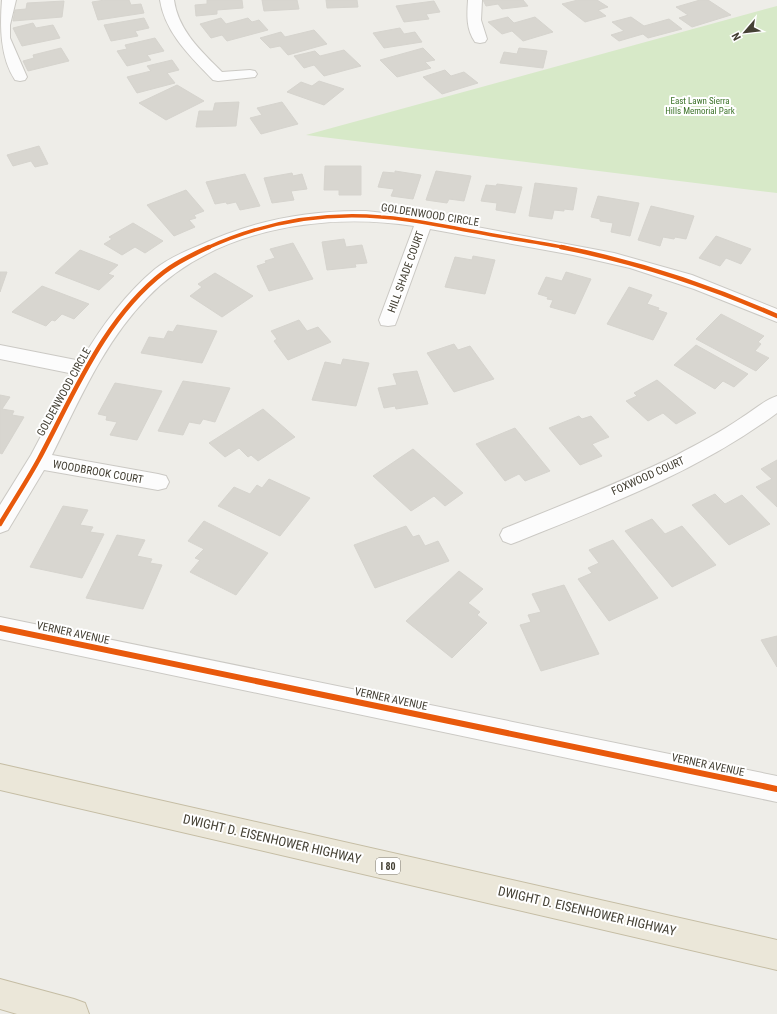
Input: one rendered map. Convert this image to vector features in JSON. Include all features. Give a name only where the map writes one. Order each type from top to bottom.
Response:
[{"type":"highway","name":"DWIGHT D. EISENHOWER HIGHWAY","points":[[0,777],[777,955]]},
{"type":"highway","points":[[0,994],[74,1014]]},
{"type":"street","points":[[9,0],[3,25],[3,38],[20,77]]},
{"type":"street","points":[[167,0],[168,14],[174,26],[218,76],[250,74]]},
{"type":"street","points":[[475,0],[473,17],[474,28],[480,39]]},
{"type":"street","name":"GOLDENWOOD CIRCLE","points":[[0,524],[38,461],[86,369],[120,319],[134,302],[161,274],[198,252],[251,230],[294,220],[323,217],[367,216],[424,223],[569,248],[618,259],[686,279],[736,298],[777,316]]},
{"type":"street","name":"HILL SHADE COURT","points":[[388,320],[424,223]]},
{"type":"street","points":[[0,352],[86,369]]},
{"type":"street","name":"FOXWOOD COURT","points":[[511,535],[660,472],[703,450],[762,415],[777,403]]},
{"type":"street","name":"WOODBROOK COURT","points":[[38,461],[158,482]]},
{"type":"street","name":"VERNER AVENUE","points":[[0,628],[777,789]]},
{"type":"green space","name":"East Lawn Sierra Hills Memorial Park","points":[[777,6],[777,193],[306,135]]},
{"type":"building","points":[[105,0],[129,0],[131,5],[141,4],[144,13],[98,20],[92,2]]},
{"type":"building","points":[[207,0],[242,0],[243,8],[217,10],[217,14],[196,16],[195,5],[207,4]]},
{"type":"building","points":[[262,0],[297,0],[299,9],[264,11]]},
{"type":"building","points":[[326,0],[357,0],[358,7],[327,8]]},
{"type":"building","points":[[483,0],[523,0],[528,6],[502,9],[498,4],[486,6]]},
{"type":"building","points":[[578,0],[597,0],[608,7],[598,10],[606,16],[585,22],[562,4]]},
{"type":"building","points":[[700,0],[708,0],[731,15],[692,27],[679,18],[688,15],[676,7]]},
{"type":"building","points":[[64,1],[62,17],[13,21],[15,10],[26,9],[27,3]]},
{"type":"building","points":[[434,1],[440,12],[426,14],[429,19],[404,22],[396,6]]},
{"type":"building","points":[[508,17],[514,23],[535,17],[553,32],[523,41],[512,31],[502,34],[488,22]]},
{"type":"building","points":[[631,17],[644,26],[669,19],[682,29],[648,38],[643,34],[619,41],[611,35],[624,31],[612,22]]},
{"type":"building","points":[[144,18],[149,28],[135,31],[138,36],[111,41],[104,25]]},
{"type":"building","points":[[221,18],[226,24],[248,18],[252,22],[259,20],[268,30],[227,41],[222,35],[211,38],[200,24]]},
{"type":"building","points":[[33,23],[36,28],[53,25],[60,38],[22,46],[13,28]]},
{"type":"building","points":[[400,28],[404,34],[415,32],[422,42],[384,48],[373,33]]},
{"type":"building","points":[[314,30],[327,44],[288,55],[280,46],[270,48],[260,38],[281,32],[285,37]]},
{"type":"building","points":[[155,38],[164,51],[147,55],[151,60],[127,66],[117,51],[127,49],[125,45]]},
{"type":"building","points":[[61,48],[69,61],[28,71],[23,61],[34,58],[33,55]]},
{"type":"building","points":[[423,48],[435,60],[425,62],[431,68],[397,77],[380,60]]},
{"type":"building","points":[[519,48],[547,51],[543,68],[500,63],[504,52],[517,54]]},
{"type":"building","points":[[344,50],[361,66],[324,76],[314,65],[304,68],[294,56],[315,51],[320,56]]},
{"type":"building","points":[[172,60],[179,70],[167,73],[175,83],[137,93],[127,77],[151,71],[147,66]]},
{"type":"building","points":[[445,70],[451,76],[464,72],[478,83],[442,94],[423,77]]},
{"type":"building","points":[[319,81],[344,89],[324,105],[287,92],[301,82],[312,86]]},
{"type":"building","points":[[177,85],[204,101],[166,120],[139,103]]},
{"type":"building","points":[[239,102],[236,126],[196,127],[199,111],[213,111],[215,103]]},
{"type":"building","points":[[282,102],[298,124],[261,134],[250,118],[262,115],[257,108]]},
{"type":"building","points":[[39,146],[48,164],[35,167],[31,161],[13,166],[7,155]]},
{"type":"building","points":[[325,166],[361,166],[361,195],[339,195],[339,190],[324,190]]},
{"type":"building","points":[[395,171],[421,175],[413,199],[391,196],[394,189],[378,187],[383,172],[395,173]]},
{"type":"building","points":[[436,171],[471,176],[464,201],[449,199],[447,203],[426,200]]},
{"type":"building","points":[[292,173],[293,176],[302,174],[307,189],[291,191],[294,200],[272,203],[264,178]]},
{"type":"building","points":[[245,174],[260,206],[240,210],[236,202],[215,204],[206,182]]},
{"type":"building","points":[[535,183],[577,188],[573,210],[554,210],[552,219],[529,216]]},
{"type":"building","points":[[497,184],[522,187],[515,213],[496,210],[497,203],[481,201],[486,185],[496,186]]},
{"type":"building","points":[[186,190],[204,211],[194,215],[196,218],[189,220],[195,227],[174,236],[147,205]]},
{"type":"building","points":[[598,196],[639,203],[630,236],[611,232],[613,223],[600,221],[600,219],[591,217]]},
{"type":"building","points":[[651,206],[694,216],[686,239],[663,237],[660,246],[638,240]]},
{"type":"building","points":[[133,223],[163,241],[145,253],[135,247],[122,255],[104,244],[112,239],[109,237]]},
{"type":"building","points":[[716,236],[751,249],[741,264],[726,258],[720,266],[699,258]]},
{"type":"building","points":[[344,239],[346,247],[362,245],[367,263],[355,264],[356,267],[327,270],[322,242]]},
{"type":"building","points":[[293,243],[313,279],[269,291],[257,266],[266,263],[265,261],[275,258],[270,249]]},
{"type":"building","points":[[80,250],[118,265],[108,274],[114,276],[99,290],[55,273]]},
{"type":"building","points":[[473,256],[495,260],[485,294],[445,287],[455,257],[472,260]]},
{"type":"building","points":[[0,272],[7,272],[0,292]]},
{"type":"building","points":[[566,272],[591,279],[575,314],[550,307],[553,300],[547,299],[548,297],[538,294],[546,277],[562,281]]},
{"type":"building","points":[[215,273],[253,296],[222,317],[190,296],[202,287],[198,284]]},
{"type":"building","points":[[42,286],[89,304],[74,319],[62,314],[55,321],[52,320],[46,326],[12,312]]},
{"type":"building","points":[[629,287],[652,295],[647,304],[659,308],[658,310],[667,313],[653,340],[607,324]]},
{"type":"building","points":[[721,314],[764,336],[758,342],[761,344],[755,351],[769,358],[756,371],[696,339]]},
{"type":"building","points":[[299,320],[307,331],[318,327],[331,342],[288,360],[274,341],[277,339],[271,331]]},
{"type":"building","points":[[177,325],[217,331],[202,363],[141,353],[149,337],[164,339],[168,331],[173,332]]},
{"type":"building","points":[[454,344],[458,350],[470,346],[494,379],[454,392],[427,353]]},
{"type":"building","points":[[696,345],[748,374],[734,387],[723,381],[715,389],[674,365]]},
{"type":"building","points":[[343,359],[369,363],[356,406],[312,400],[325,362],[341,365]]},
{"type":"building","points":[[417,371],[428,404],[396,409],[395,406],[384,408],[378,388],[397,385],[393,374]]},
{"type":"building","points":[[657,380],[696,413],[676,424],[663,413],[648,421],[626,401],[637,396],[634,393]]},
{"type":"building","points":[[183,381],[230,388],[215,422],[203,419],[200,424],[189,422],[183,435],[158,431]]},
{"type":"building","points":[[115,383],[162,391],[137,440],[110,435],[117,422],[106,420],[107,416],[98,414]]},
{"type":"building","points":[[0,395],[10,397],[2,409],[14,411],[12,415],[24,417],[2,454],[0,453]]},
{"type":"building","points":[[263,409],[295,437],[258,461],[251,455],[248,457],[239,448],[225,457],[209,443]]},
{"type":"building","points":[[579,416],[582,419],[591,416],[609,437],[592,444],[602,456],[580,465],[549,428]]},
{"type":"building","points":[[515,428],[550,471],[525,481],[519,474],[505,481],[476,444]]},
{"type":"building","points":[[413,449],[463,493],[445,506],[434,496],[411,511],[373,476]]},
{"type":"building","points":[[777,460],[777,507],[756,487],[772,479],[761,469]]},
{"type":"building","points":[[269,479],[310,498],[280,536],[218,506],[234,487],[250,494],[257,485],[262,488]]},
{"type":"building","points":[[715,494],[725,504],[742,495],[770,524],[729,545],[692,505]]},
{"type":"building","points":[[63,506],[88,510],[80,525],[93,527],[90,532],[104,534],[82,578],[30,567]]},
{"type":"building","points":[[652,519],[665,534],[682,526],[716,565],[672,587],[625,531]]},
{"type":"building","points":[[204,521],[268,553],[236,595],[190,572],[200,560],[195,558],[204,549],[188,541]]},
{"type":"building","points":[[406,526],[413,537],[419,535],[425,546],[438,541],[449,561],[375,588],[354,545]]},
{"type":"building","points":[[117,535],[145,540],[137,556],[152,559],[150,563],[162,565],[143,609],[86,598]]},
{"type":"building","points":[[613,540],[658,598],[609,621],[578,579],[592,573],[588,568],[599,563],[589,550]]},
{"type":"building","points":[[459,571],[483,589],[468,603],[480,612],[477,615],[487,623],[452,658],[406,621]]},
{"type":"building","points":[[564,585],[599,654],[541,671],[520,625],[531,622],[528,615],[541,612],[532,594]]},
{"type":"building","points":[[777,636],[777,667],[761,640]]},
{"type":"cycle path","points":[[0,524],[39,459],[91,361],[122,315],[140,294],[172,266],[214,245],[250,231],[288,222],[327,217],[366,216],[398,218],[573,249],[634,263],[701,284],[777,316]]},
{"type":"cycle path","points":[[0,628],[777,789]]}]
